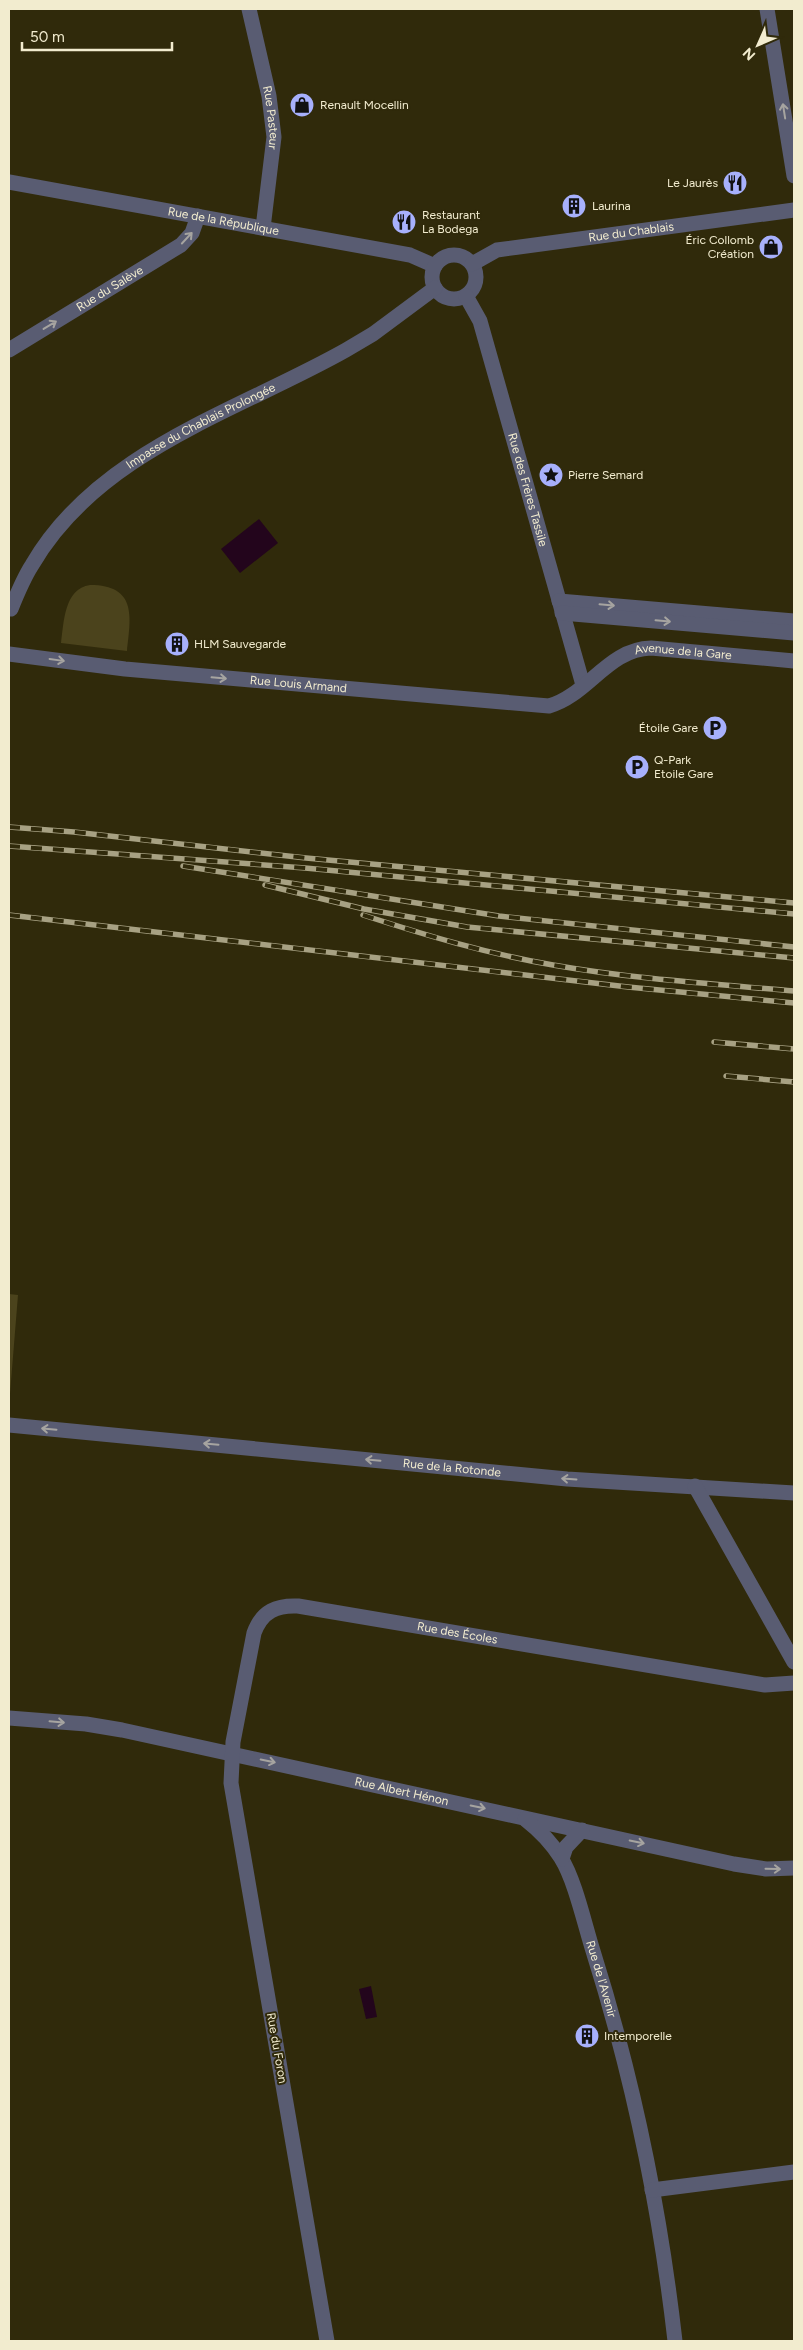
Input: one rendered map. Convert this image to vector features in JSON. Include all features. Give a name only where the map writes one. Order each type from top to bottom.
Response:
[{"type":"street","name":"Rue Pasteur","points":[[249,9],[269,96],[274,137],[262,228]]},
{"type":"street","points":[[767,9],[794,176]]},
{"type":"street","name":"Rue de la République","points":[[9,182],[410,255],[435,266]]},
{"type":"street","name":"Rue du Chablais","points":[[472,264],[497,250],[794,210]]},
{"type":"street","name":"Rue du Salève","points":[[9,350],[181,245],[192,233],[198,216]]},
{"type":"street","points":[[453,255],[463,257],[472,264],[475,270],[476,281],[466,296],[449,298],[439,293],[435,288],[432,274],[435,266],[442,258],[453,255]]},
{"type":"street","name":"Impasse du Chablais Prolongée","points":[[11,609],[26,576],[45,546],[82,502],[118,471],[148,452],[346,350],[372,334],[435,288]]},
{"type":"street","name":"Rue des Frères Tassile","points":[[466,296],[480,321],[583,685]]},
{"type":"street","points":[[561,607],[794,621]]},
{"type":"street","points":[[561,607],[794,632]]},
{"type":"street","name":"Avenue de la Gare","points":[[583,685],[622,656],[645,648],[794,661]]},
{"type":"street","name":"Rue Louis Armand","points":[[9,654],[124,669],[549,706],[560,702],[583,685]]},
{"type":"street","name":"Rue de la Rotonde","points":[[9,1425],[568,1479],[794,1493]]},
{"type":"street","points":[[695,1486],[794,1662]]},
{"type":"street","name":"Rue des Écoles","points":[[232,1754],[254,1633],[264,1616],[281,1606],[305,1607],[765,1685],[794,1683]]},
{"type":"street","name":"Rue Albert Hénon","points":[[9,1718],[110,1728],[751,1867],[794,1868]]},
{"type":"street","name":"Rue du Foron","points":[[232,1754],[231,1783],[328,2341]]},
{"type":"street","name":"Rue de l'Avenir","points":[[523,1818],[542,1834],[562,1859],[606,1992],[625,2060],[652,2190],[667,2268],[675,2341]]},
{"type":"street","points":[[562,1859],[566,1847],[582,1830]]},
{"type":"street","points":[[652,2190],[794,2172]]},
{"type":"shaded area","points":[[259,519],[278,543],[240,573],[221,549]]},
{"type":"shaded area","points":[[90,585],[105,586],[116,591],[128,605],[130,626],[127,651],[61,643],[65,616],[70,600],[81,588]]},
{"type":"shaded area","points":[[9,1294],[18,1295],[9,1406]]},
{"type":"shaded area","points":[[371,1986],[377,2017],[366,2019],[359,1989]]},
{"type":"railway","points":[[9,827],[74,832],[306,858],[794,903]]},
{"type":"railway","points":[[9,846],[305,868],[794,914]]},
{"type":"railway","points":[[183,866],[499,916],[794,947]]},
{"type":"railway","points":[[265,885],[364,909],[467,927],[794,958]]},
{"type":"railway","points":[[9,915],[628,987],[794,1003]]},
{"type":"railway","points":[[363,915],[457,943],[553,965],[643,978],[794,991]]},
{"type":"railway","points":[[714,1042],[794,1049]]},
{"type":"railway","points":[[726,1076],[794,1082]]},
{"type":"place","name":"Renault Mocellin","points":[[302,105]]},
{"type":"place","name":"Le Jaurès","points":[[735,183]]},
{"type":"place","name":"Laurina","points":[[574,206]]},
{"type":"place","name":"Restaurant La Bodega","points":[[404,222]]},
{"type":"place","name":"Éric Collomb Création","points":[[771,247]]},
{"type":"place","name":"Pierre Semard","points":[[551,475]]},
{"type":"place","name":"HLM Sauvegarde","points":[[177,644]]},
{"type":"place","name":"Étoile Gare","points":[[715,728]]},
{"type":"place","name":"Q-Park Etoile Gare","points":[[637,767]]},
{"type":"place","name":"Intemporelle","points":[[587,2036]]}]
